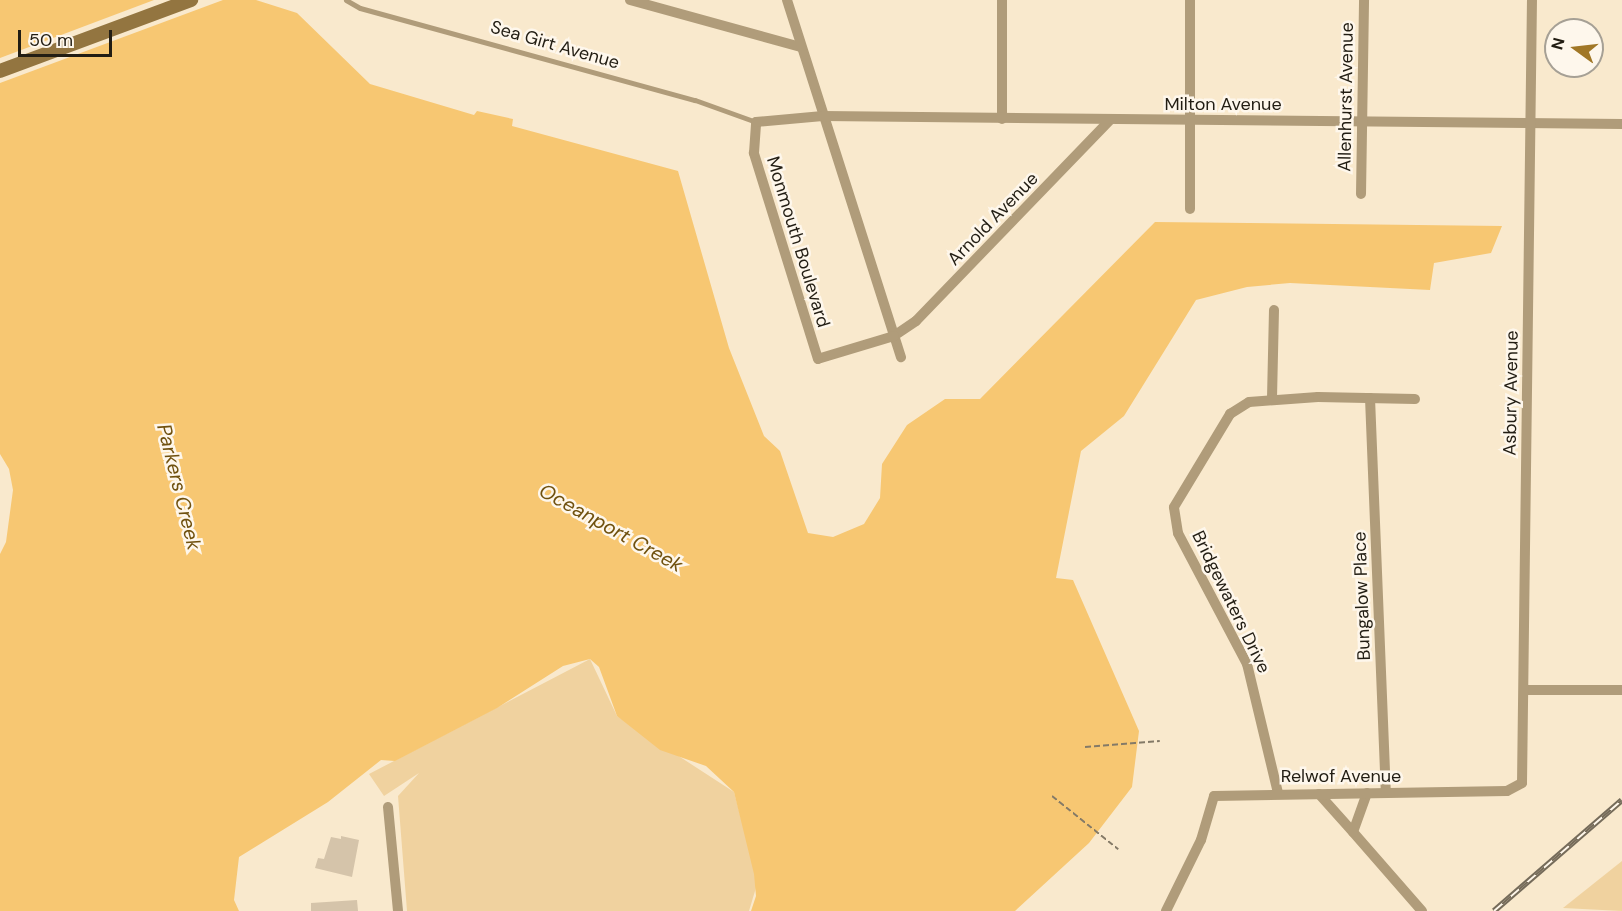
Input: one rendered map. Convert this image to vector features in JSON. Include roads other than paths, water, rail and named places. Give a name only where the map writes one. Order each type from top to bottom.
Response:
[{"type":"main road","points":[[0,71],[191,0]]},
{"type":"street","points":[[630,0],[801,48]]},
{"type":"street","points":[[787,0],[901,357]]},
{"type":"street","points":[[1002,0],[1002,119]]},
{"type":"street","points":[[1190,0],[1190,209]]},
{"type":"street","name":"Allenhurst Avenue","points":[[1361,194],[1364,0]]},
{"type":"street","name":"Asbury Avenue","points":[[1520,786],[1524,777],[1532,0]]},
{"type":"street","points":[[756,122],[823,116]]},
{"type":"street","name":"Milton Avenue","points":[[823,116],[1622,124]]},
{"type":"street","name":"Arnold Avenue","points":[[894,336],[916,321],[1110,120]]},
{"type":"street","name":"Monmouth Boulevard","points":[[756,122],[754,153],[818,360],[894,336]]},
{"type":"street","points":[[1272,398],[1274,310]]},
{"type":"street","name":"Bridgewaters Drive","points":[[1278,793],[1247,664],[1178,533],[1174,512],[1185,485],[1230,414],[1250,402],[1272,398],[1415,399]]},
{"type":"street","name":"Bungalow Place","points":[[1370,398],[1386,792]]},
{"type":"street","points":[[1525,690],[1622,690]]},
{"type":"street","name":"Relwof Avenue","points":[[1166,911],[1198,845],[1214,796],[1278,793],[1507,791],[1520,786]]},
{"type":"street","points":[[1353,832],[1367,793]]},
{"type":"street","points":[[1319,794],[1422,911]]},
{"type":"street","points":[[388,807],[398,911]]},
{"type":"lane","name":"Sea Girt Avenue","points":[[346,0],[360,8],[695,100],[756,122]]},
{"type":"water","points":[[0,0],[256,0],[297,13],[370,84],[474,115],[477,111],[513,119],[512,126],[678,171],[729,348],[764,436],[780,451],[808,533],[833,537],[864,524],[880,498],[882,464],[907,425],[945,399],[980,399],[1155,222],[1502,226],[1491,253],[1434,263],[1430,290],[1290,283],[1247,287],[1196,300],[1124,416],[1081,451],[1056,578],[1073,580],[1139,731],[1132,787],[1089,843],[1015,911],[751,911],[756,896],[754,874],[734,792],[706,766],[660,750],[617,716],[599,667],[590,659],[563,666],[497,708],[395,761],[381,760],[328,802],[239,857],[234,900],[239,911],[0,911],[0,554],[6,542],[13,490],[9,469],[0,454]]},
{"type":"railway","points":[[1494,911],[1622,800]]},
{"type":"water label","name":"Parkers Creek","points":[[179,487]]},
{"type":"water label","name":"Oceanport Creek","points":[[611,528]]}]
